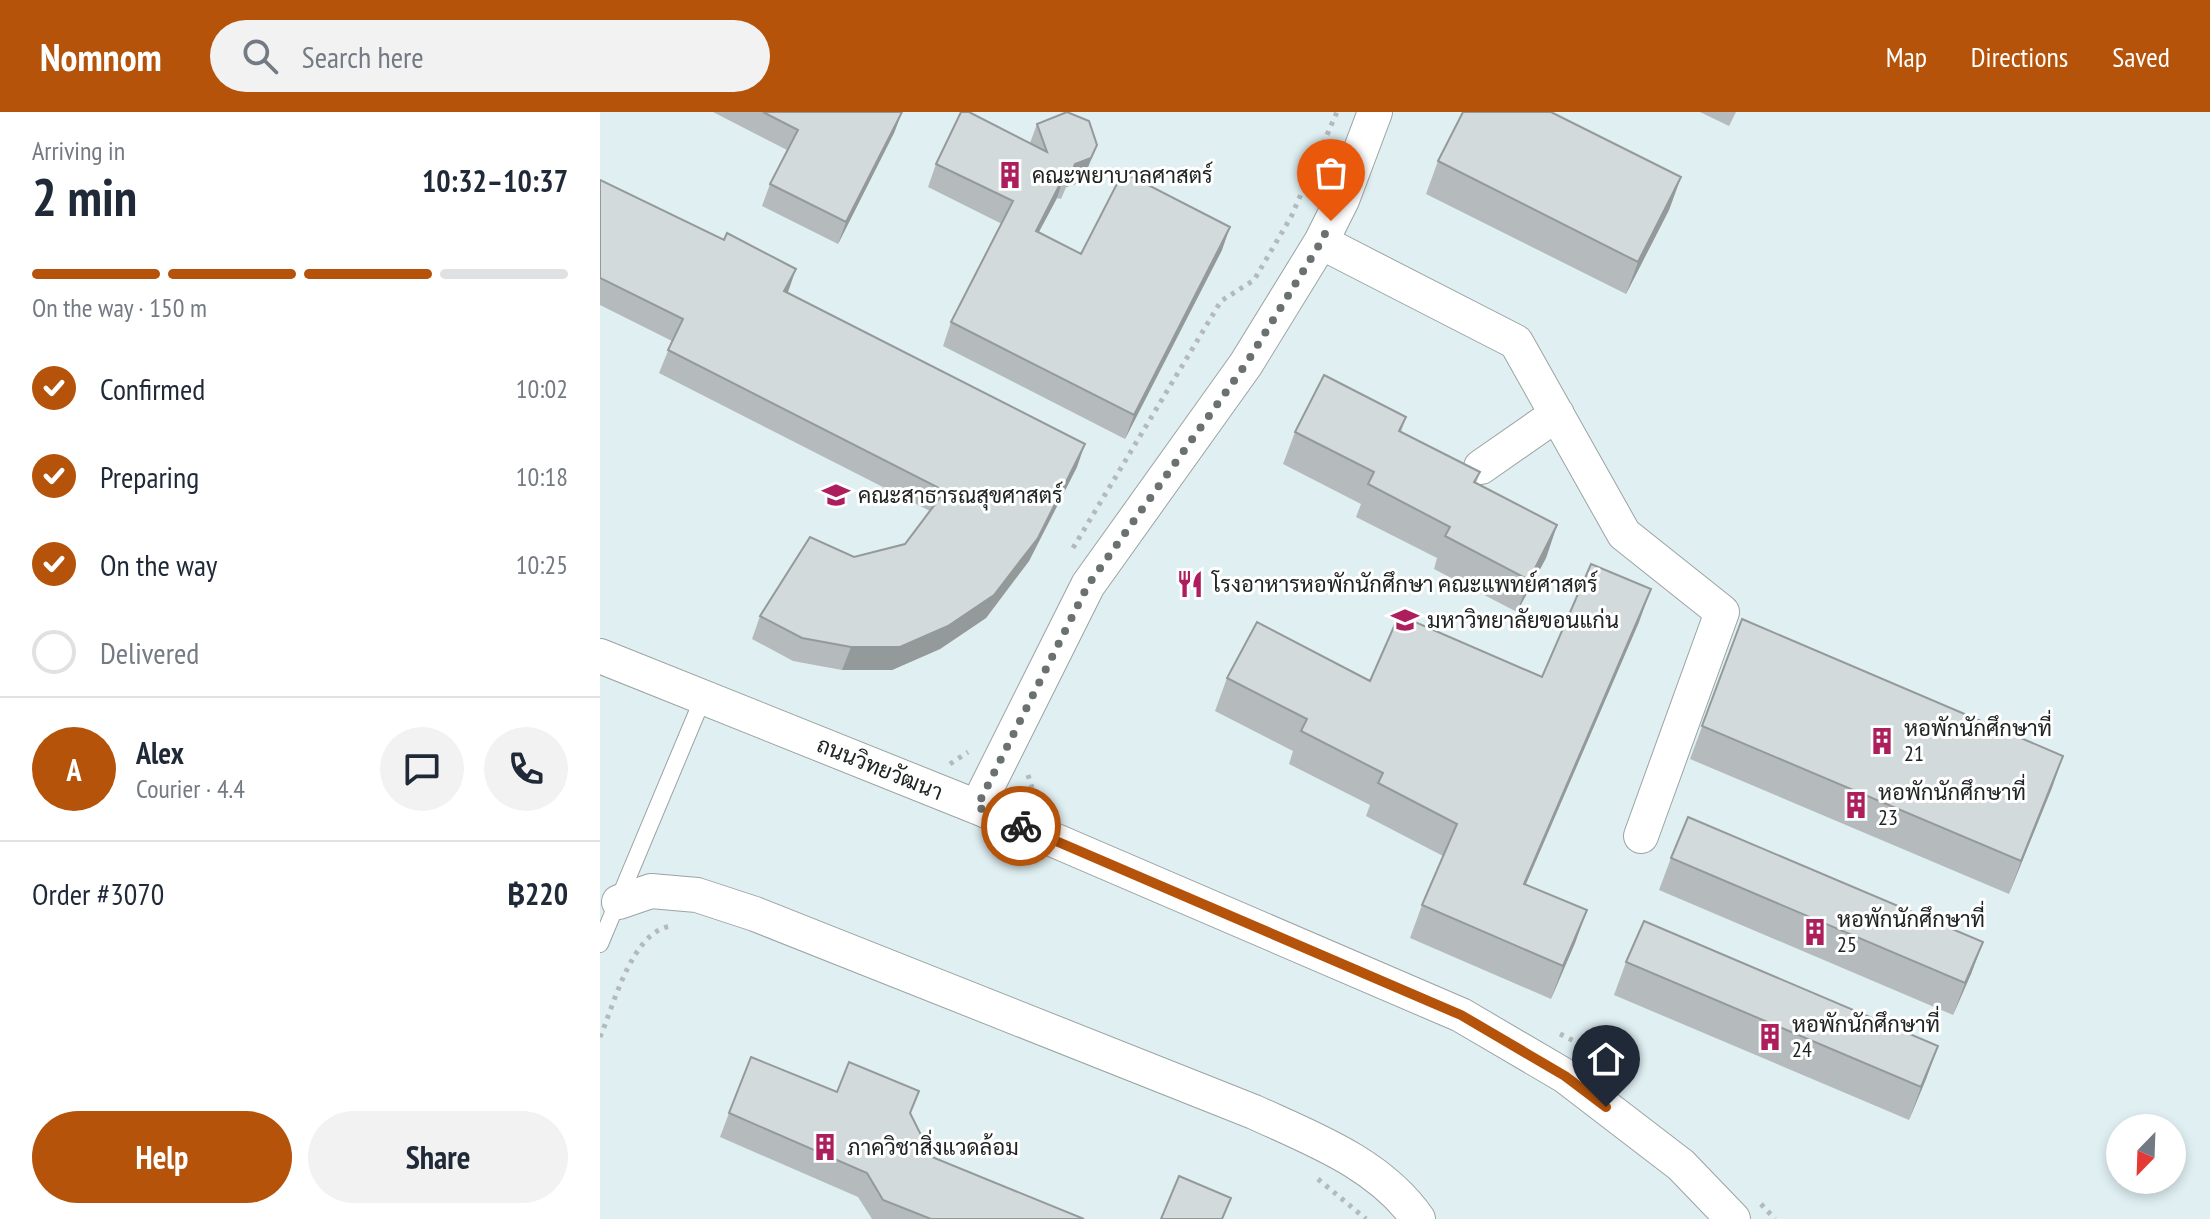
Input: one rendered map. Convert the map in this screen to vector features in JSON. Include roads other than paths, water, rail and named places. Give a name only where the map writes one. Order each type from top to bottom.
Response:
[{"type":"street","points":[[977,807],[1088,585],[1246,364],[1321,242],[1342,200],[1375,112]]},
{"type":"street","points":[[1321,242],[1516,342],[1624,534],[1722,612],[1641,836]]},
{"type":"street","points":[[1481,467],[1557,414]]},
{"type":"street","name":"ถนนวิทยวัฒนา","points":[[600,656],[977,807],[1461,1015],[1565,1076],[1681,1165],[1733,1219]]},
{"type":"street","points":[[619,902],[651,891],[697,895],[777,923],[1254,1112],[1317,1141],[1383,1178],[1418,1219]]},
{"type":"lane","points":[[600,944],[703,698]]},
{"type":"place","name":"คณะพยาบาลศาสตร์","points":[[1010,175]]},
{"type":"place","name":"คณะสาธารณสุขศาสตร์","points":[[836,495]]},
{"type":"place","name":"โรงอาหารหอพักนักศึกษา คณะแพทย์ศาสตร์","points":[[1190,584]]},
{"type":"place","name":"มหาวิทยาลัยขอนแก่น","points":[[1405,620]]},
{"type":"place","name":"หอพักนักศึกษาที่ 21","points":[[1882,741]]},
{"type":"place","name":"หอพักนักศึกษาที่ 23","points":[[1856,805]]},
{"type":"place","name":"หอพักนักศึกษาที่ 25","points":[[1815,932]]},
{"type":"place","name":"หอพักนักศึกษาที่ 24","points":[[1770,1037]]},
{"type":"place","name":"ภาควิชาสิ่งแวดล้อม","points":[[825,1147]]}]
